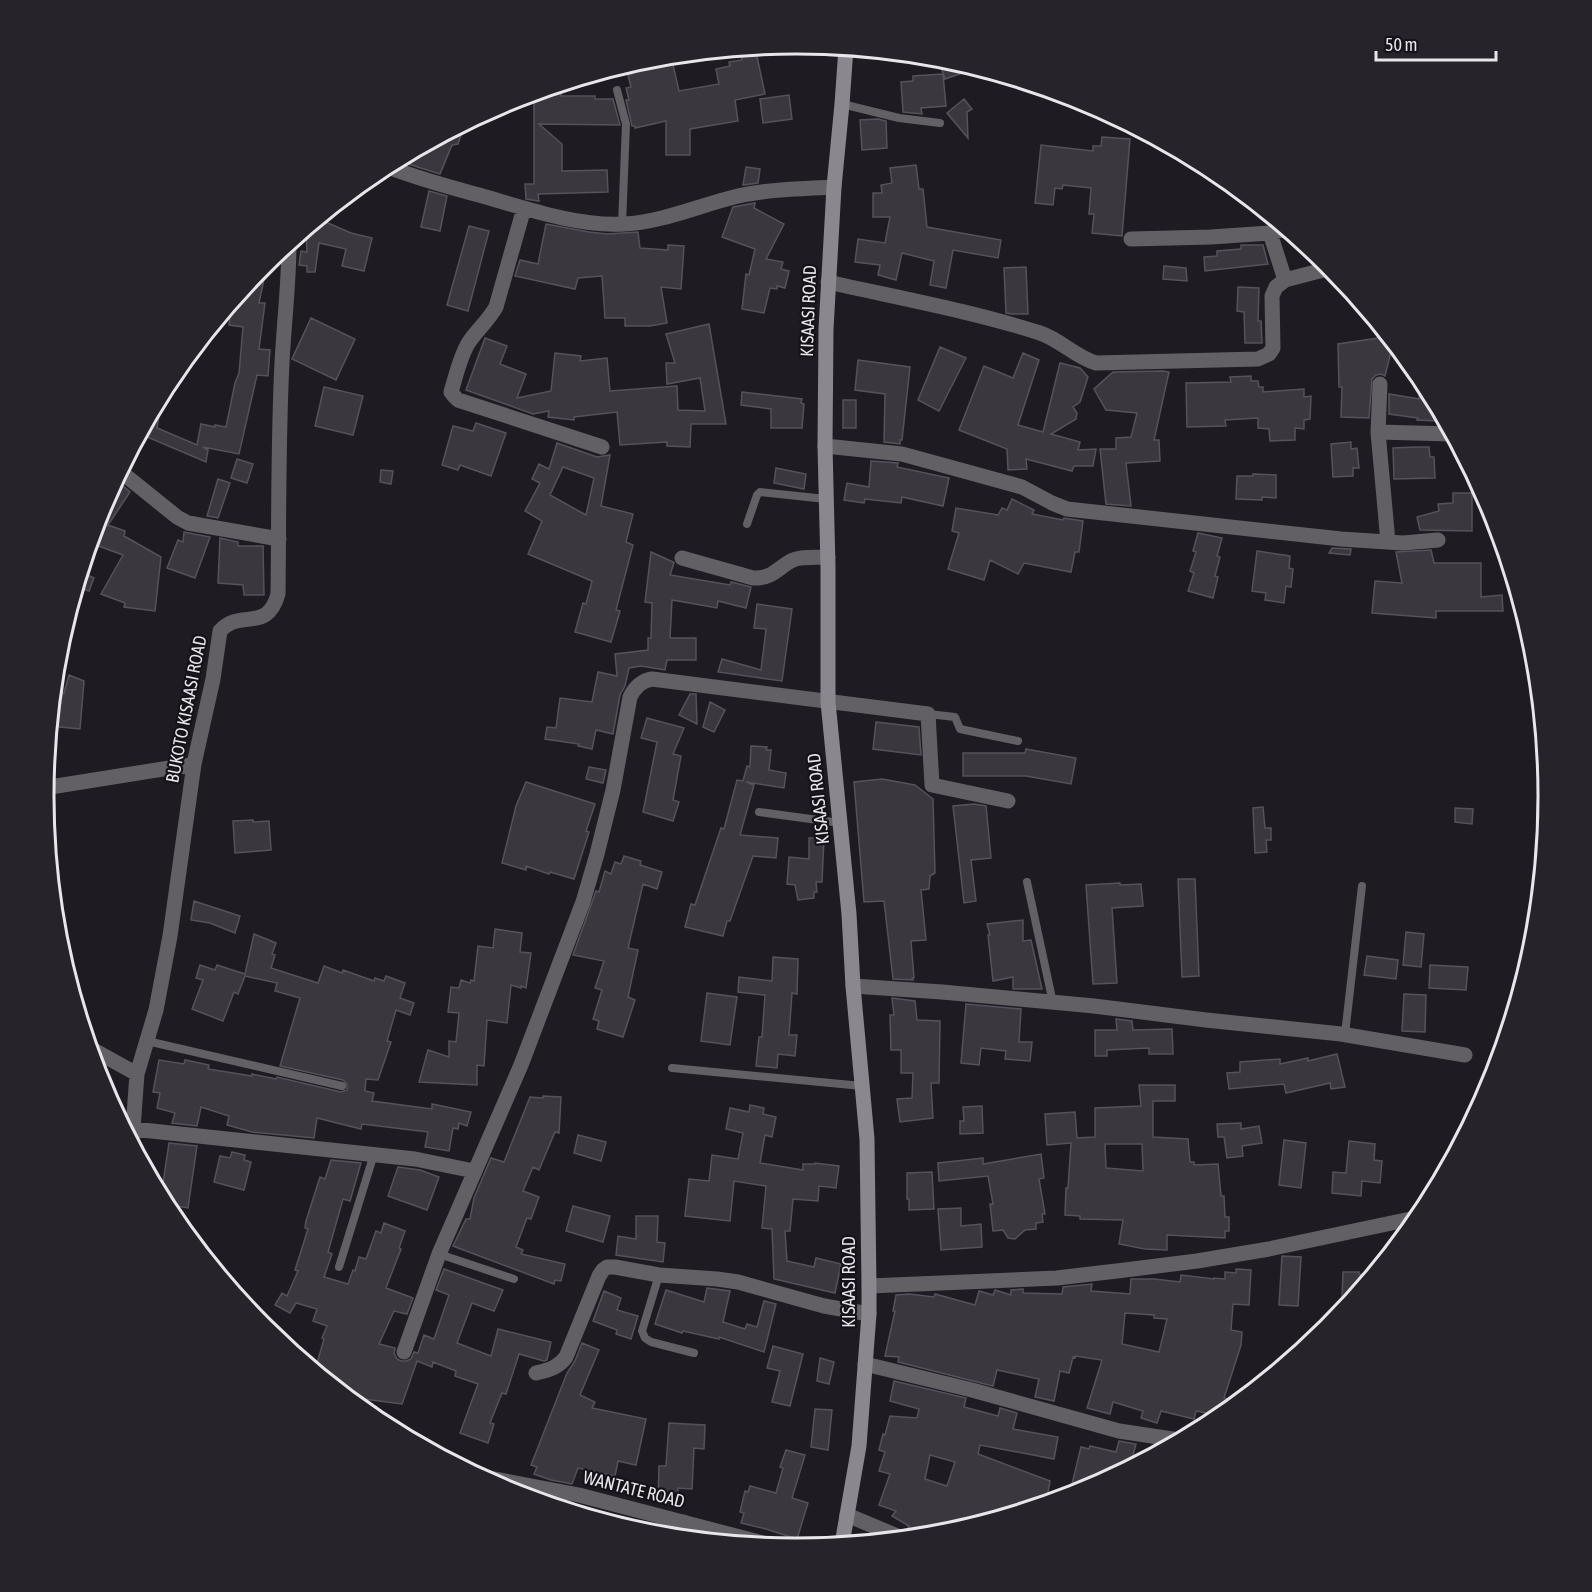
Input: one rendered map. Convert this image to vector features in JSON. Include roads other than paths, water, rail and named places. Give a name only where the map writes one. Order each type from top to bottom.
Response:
[{"type":"main road","name":"KISAASI ROAD","points":[[843,1536],[859,1446],[869,1286],[867,1139],[849,914],[828,702],[826,329],[834,187],[845,56]]},
{"type":"street","points":[[398,170],[524,208],[569,219],[622,225],[650,221],[760,192],[834,187]]},
{"type":"street","points":[[524,208],[496,307],[463,353],[451,392],[458,400],[602,447]]},
{"type":"street","points":[[1131,239],[1211,237],[1277,231]]},
{"type":"street","points":[[1270,233],[1284,280]]},
{"type":"street","name":"BUKOTO KISAASI ROAD","points":[[133,1129],[137,1074],[156,1010],[170,936],[194,764],[213,680],[220,631],[232,622],[261,618],[269,612],[278,594],[278,470],[289,254]]},
{"type":"street","points":[[828,282],[975,315],[1042,334],[1085,360],[1096,363],[1235,360],[1266,357],[1273,348],[1272,296],[1276,287],[1284,280],[1321,271]]},
{"type":"street","points":[[1380,384],[1378,432],[1388,542]]},
{"type":"street","points":[[1378,432],[1443,434]]},
{"type":"street","points":[[825,446],[902,454],[1022,487],[1067,509],[1286,534],[1388,542],[1438,540]]},
{"type":"street","points":[[127,477],[177,517],[188,523],[279,539]]},
{"type":"street","points":[[682,558],[753,578],[761,578],[774,574],[795,559],[828,557]]},
{"type":"street","points":[[404,1352],[439,1254],[521,1065],[583,902],[613,790],[630,697],[644,680],[652,679],[928,714],[932,785],[1008,801]]},
{"type":"street","points":[[54,786],[194,764]]},
{"type":"street","points":[[853,986],[942,992],[1345,1034],[1465,1055]]},
{"type":"street","points":[[100,1054],[137,1074]]},
{"type":"street","points":[[137,1136],[374,1154],[415,1159],[474,1171]]},
{"type":"street","points":[[869,1286],[1057,1278],[1125,1270],[1269,1249],[1405,1220]]},
{"type":"street","points":[[536,1373],[552,1369],[561,1364],[566,1357],[603,1270],[607,1267],[659,1275],[738,1282],[808,1302],[868,1314]]},
{"type":"street","points":[[865,1364],[972,1390],[1119,1431],[1168,1438]]},
{"type":"street","name":"WANTATE ROAD","points":[[513,1483],[579,1495],[682,1529]]},
{"type":"street","points":[[847,1515],[889,1532]]},
{"type":"lane","points":[[617,90],[626,124],[622,225]]},
{"type":"lane","points":[[842,104],[899,118],[940,123]]},
{"type":"lane","points":[[747,524],[760,492],[826,500]]},
{"type":"lane","points":[[928,714],[955,717],[960,729],[1018,741]]},
{"type":"lane","points":[[759,812],[840,822]]},
{"type":"lane","points":[[1027,882],[1053,1003]]},
{"type":"lane","points":[[1345,1034],[1362,886]]},
{"type":"lane","points":[[147,1041],[342,1086]]},
{"type":"lane","points":[[672,1068],[862,1086]]},
{"type":"lane","points":[[339,1268],[374,1154]]},
{"type":"lane","points":[[439,1254],[514,1279]]},
{"type":"lane","points":[[659,1275],[642,1331],[645,1338],[651,1342],[694,1353]]}]
